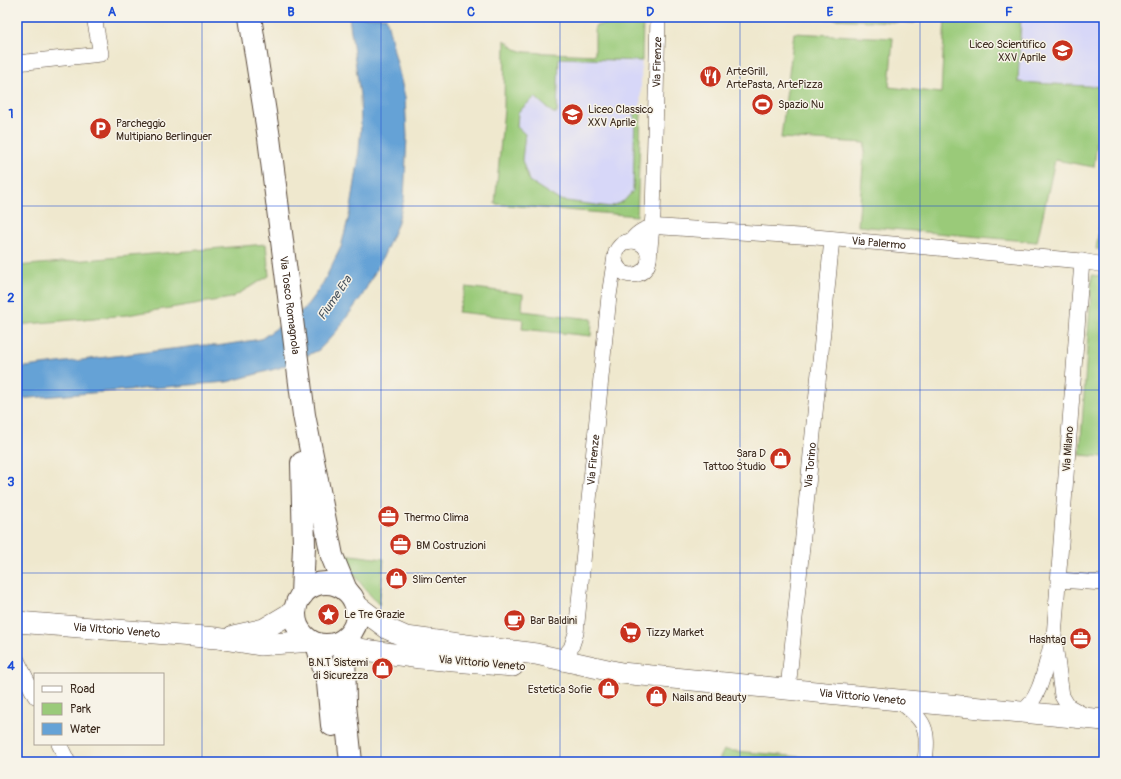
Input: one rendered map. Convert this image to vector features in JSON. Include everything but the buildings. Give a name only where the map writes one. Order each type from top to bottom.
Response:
[{"type":"main road","name":"Via Tosco Romagnola","points":[[250,17],[282,238],[304,415],[332,556],[351,597]]},
{"type":"main road","points":[[304,415],[302,455],[304,546],[298,626],[301,632],[314,643],[328,683],[336,762]]},
{"type":"main road","points":[[299,602],[314,586],[327,583],[334,584],[351,597],[356,624],[345,640],[345,704],[351,762]]},
{"type":"main road","name":"Via Vittorio Veneto","points":[[351,597],[388,629],[406,637],[562,659],[621,673]]},
{"type":"main road","name":"Via Vittorio Veneto","points":[[217,638],[264,630],[299,602]]},
{"type":"main road","name":"Via Vittorio Veneto","points":[[17,622],[217,638],[260,645],[314,643]]},
{"type":"main road","points":[[314,643],[331,645],[345,640]]},
{"type":"main road","name":"Via Vittorio Veneto","points":[[345,640],[359,649],[420,658],[499,664],[581,674],[621,673],[1098,719]]},
{"type":"street","points":[[17,63],[100,54],[94,17]]},
{"type":"street","name":"Via Firenze","points":[[649,259],[653,226],[658,17]]},
{"type":"street","points":[[631,241],[642,244],[648,253],[649,259],[645,269],[641,272],[631,274],[626,273],[618,266],[615,256],[619,248],[631,241],[638,233],[653,226]]},
{"type":"street","name":"Via Palermo","points":[[653,226],[832,239],[1082,261],[1104,265]]},
{"type":"street","name":"Via Torino","points":[[788,690],[832,239]]},
{"type":"street","name":"Via Firenze","points":[[562,659],[571,648],[576,633],[609,296],[615,256]]},
{"type":"street","name":"Via Milano","points":[[1082,261],[1054,637],[1062,696],[1065,703],[1072,709],[1098,719]]},
{"type":"street","points":[[1058,580],[1104,583]]},
{"type":"street","name":"Via Milano","points":[[1022,712],[1031,704],[1037,693],[1054,637]]},
{"type":"street","points":[[17,660],[34,694]]},
{"type":"street","points":[[899,701],[918,716],[926,730],[928,741],[925,762]]},
{"type":"street","points":[[60,745],[68,762]]},
{"type":"shaded area","name":"Liceo Classico XXV Aprile","points":[[643,17],[637,216],[495,204],[504,109],[505,40],[515,49],[525,52],[595,55],[595,26]]},
{"type":"shaded area","name":"Liceo Scientifico XXV Aprile","points":[[1021,17],[1104,17],[1104,87],[1018,82]]},
{"type":"green space","points":[[643,17],[642,61],[559,58],[557,113],[553,113],[535,97],[518,112],[517,127],[525,134],[522,160],[529,181],[559,200],[610,207],[624,201],[633,191],[635,111],[641,111],[637,216],[495,204],[504,109],[505,40],[515,49],[525,52],[595,55],[595,26]]},
{"type":"green space","points":[[793,17],[921,17],[914,23]]},
{"type":"green space","points":[[945,17],[1021,17],[1018,82],[1104,87],[1094,167],[1055,160],[1037,242],[858,226],[865,143],[781,138],[794,33],[893,38],[889,87],[941,93]]},
{"type":"green space","points":[[1104,198],[1104,250],[1096,249]]},
{"type":"green space","points":[[266,244],[269,276],[231,298],[127,315],[17,325],[17,266]]},
{"type":"green space","points":[[1092,275],[1104,277],[1104,457],[1080,455]]},
{"type":"green space","points":[[466,287],[523,294],[522,311],[592,319],[591,336],[522,329],[523,319],[458,312]]},
{"type":"green space","points":[[343,554],[384,559],[379,605],[352,572],[344,559]]},
{"type":"green space","points":[[724,750],[813,758],[812,762],[718,762]]},
{"type":"water","name":"Fiume Era","points":[[349,17],[386,17],[405,97],[407,137],[404,199],[397,225],[383,257],[362,296],[336,332],[319,350],[279,368],[227,382],[17,399],[17,368],[204,345],[217,346],[261,339],[304,309],[322,285],[341,247],[351,208],[358,163],[361,126],[360,96]]},
{"type":"place","name":"Liceo Scientifico XXV Aprile","points":[[1062,50]]},
{"type":"place","name":"ArteGrill, ArtePasta, ArtePizza","points":[[711,77]]},
{"type":"place","name":"Spazio Nu","points":[[763,104]]},
{"type":"place","name":"Liceo Classico XXV Aprile","points":[[572,115]]},
{"type":"place","name":"Parcheggio Multipiano Berlinguer","points":[[101,129]]},
{"type":"place","name":"Sara D Tattoo Studio","points":[[781,459]]},
{"type":"place","name":"Thermo Clima","points":[[388,517]]},
{"type":"place","name":"BM Costruzioni","points":[[400,545]]},
{"type":"place","name":"Slim Center","points":[[397,579]]},
{"type":"place","name":"Le Tre Grazie","points":[[328,614]]},
{"type":"place","name":"Bar Baldini","points":[[514,620]]},
{"type":"place","name":"Tizzy Market","points":[[631,632]]},
{"type":"place","name":"Hashtag","points":[[1081,639]]},
{"type":"place","name":"B.N.T Sistemi di Sicurezza","points":[[383,668]]},
{"type":"place","name":"Estetica Sofie","points":[[608,689]]},
{"type":"place","name":"Nails and Beauty","points":[[656,697]]}]
